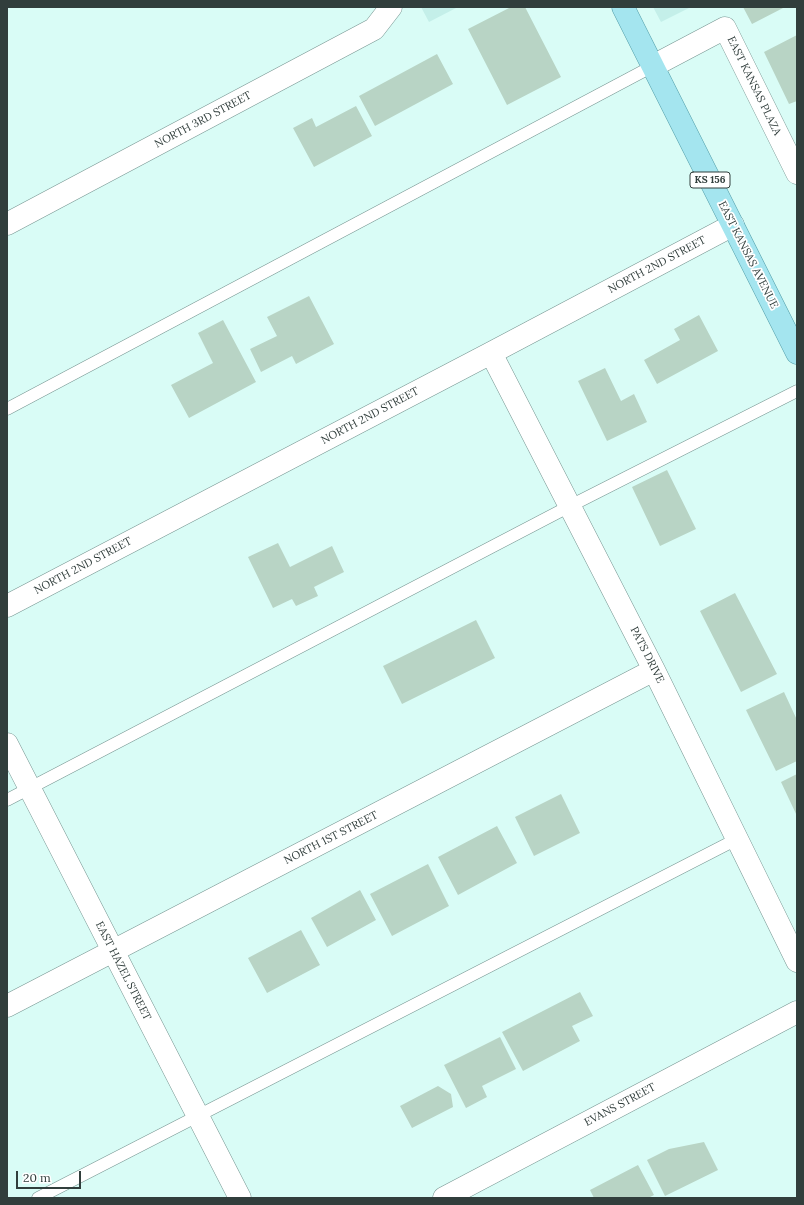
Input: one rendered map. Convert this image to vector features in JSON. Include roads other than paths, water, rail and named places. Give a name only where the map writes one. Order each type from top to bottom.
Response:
[{"type":"main road","name":"EAST KANSAS AVENUE","points":[[624,7],[797,352]]},
{"type":"street","name":"NORTH 3RD STREET","points":[[7,224],[374,29],[391,7]]},
{"type":"street","name":"EAST KANSAS PLAZA","points":[[653,66],[725,28],[797,173]]},
{"type":"street","name":"NORTH 2ND STREET","points":[[7,606],[733,225]]},
{"type":"street","name":"PATS DRIVE","points":[[491,353],[654,670],[797,961]]},
{"type":"street","name":"NORTH 1ST STREET","points":[[7,1006],[654,670]]},
{"type":"street","name":"EAST HAZEL STREET","points":[[7,744],[240,1198]]},
{"type":"street","name":"EVANS STREET","points":[[444,1198],[797,1012]]},
{"type":"lane","points":[[7,409],[653,66]]},
{"type":"lane","points":[[7,800],[570,506],[797,392]]},
{"type":"lane","points":[[38,1198],[737,839]]}]
